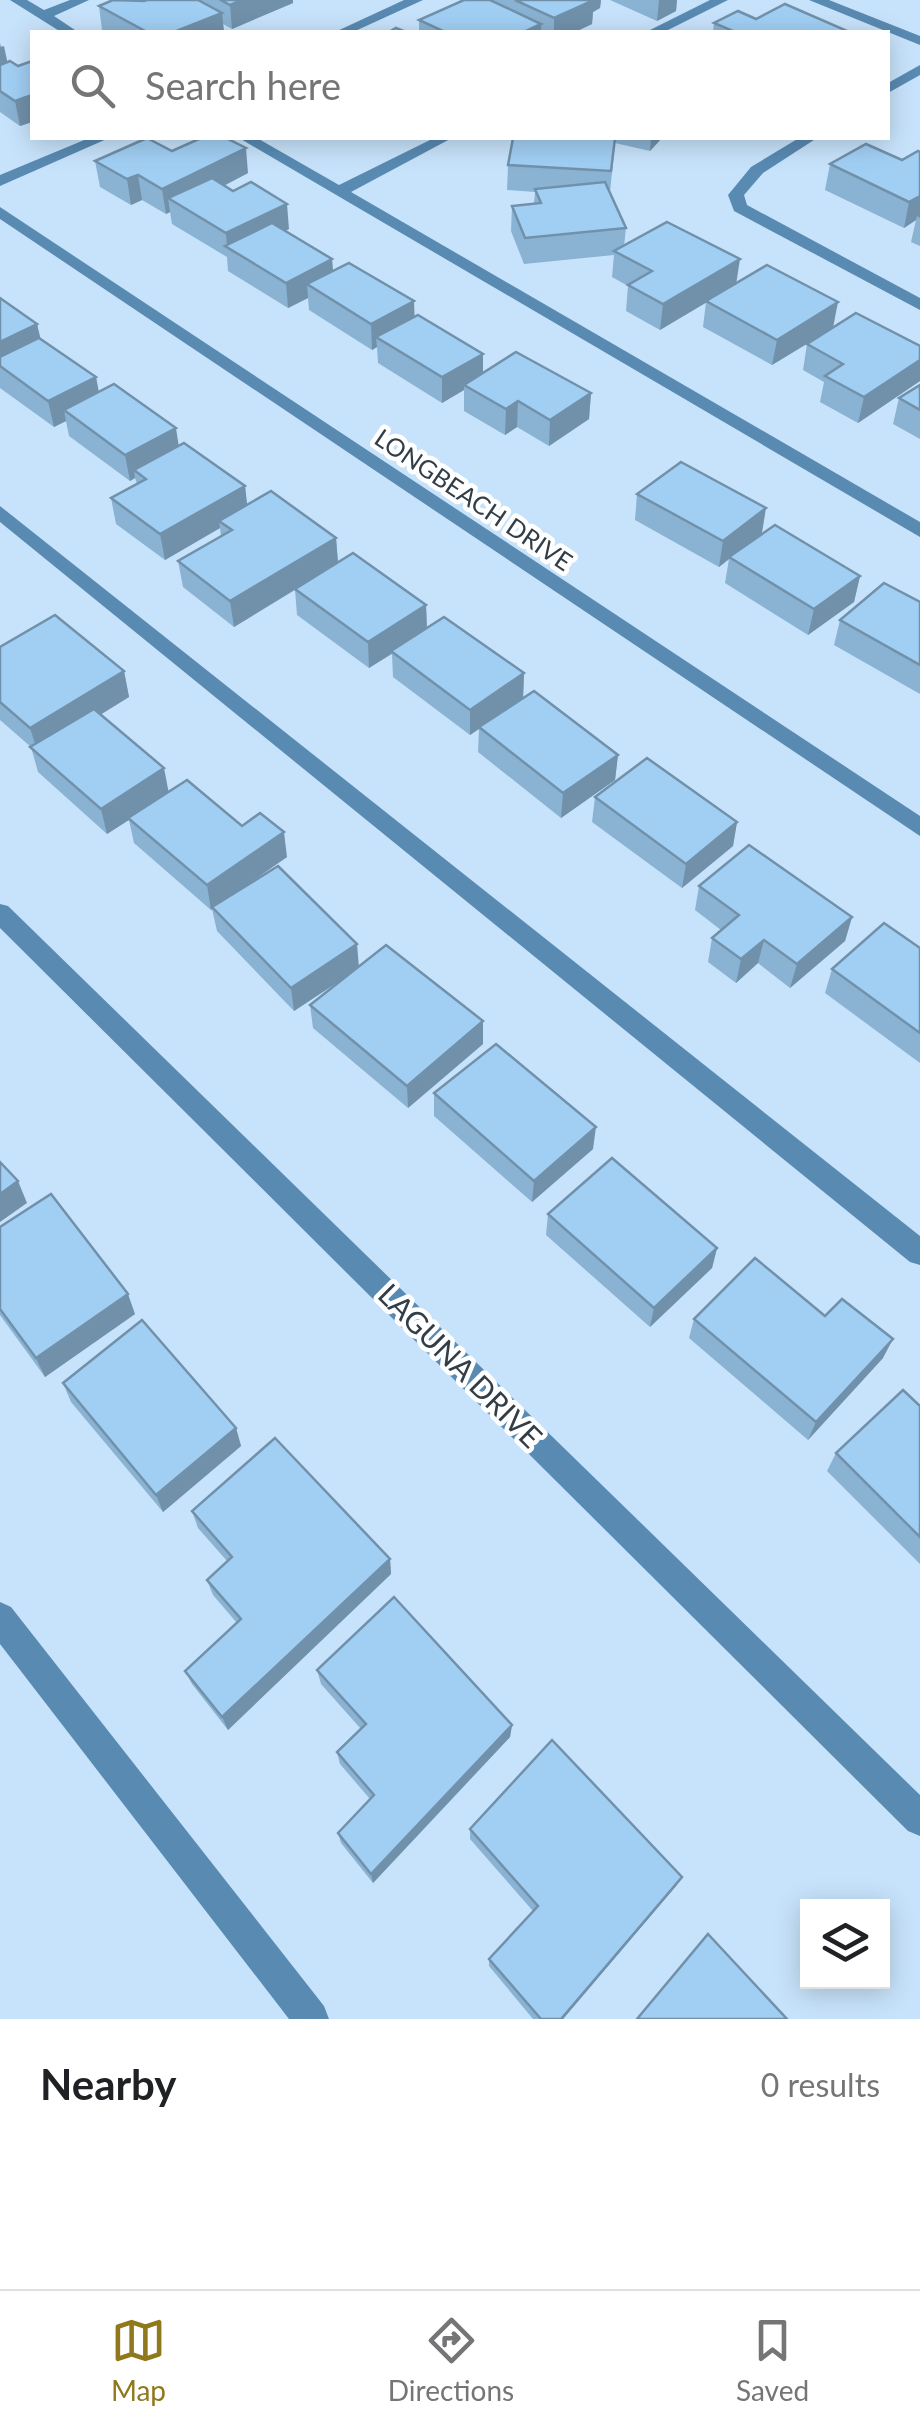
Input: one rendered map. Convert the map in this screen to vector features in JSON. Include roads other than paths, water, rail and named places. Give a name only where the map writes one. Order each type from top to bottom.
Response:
[{"type":"street","points":[[17,0],[68,30]]},
{"type":"street","points":[[43,16],[82,0]]},
{"type":"street","points":[[347,30],[416,0]]},
{"type":"street","points":[[657,30],[722,0]]},
{"type":"street","points":[[816,0],[920,41]]},
{"type":"street","points":[[890,88],[920,69]]},
{"type":"street","points":[[0,181],[95,140]]},
{"type":"street","points":[[251,140],[920,531]]},
{"type":"street","points":[[340,191],[441,140]]},
{"type":"street","points":[[806,140],[757,170],[736,194],[740,208],[920,304]]},
{"type":"street","name":"LONGBEACH DRIVE","points":[[0,212],[920,827]]},
{"type":"street","points":[[0,512],[920,1253]]},
{"type":"street","name":"LAGUNA DRIVE","points":[[0,913],[920,1818]]},
{"type":"street","points":[[0,1618],[311,2019]]}]
